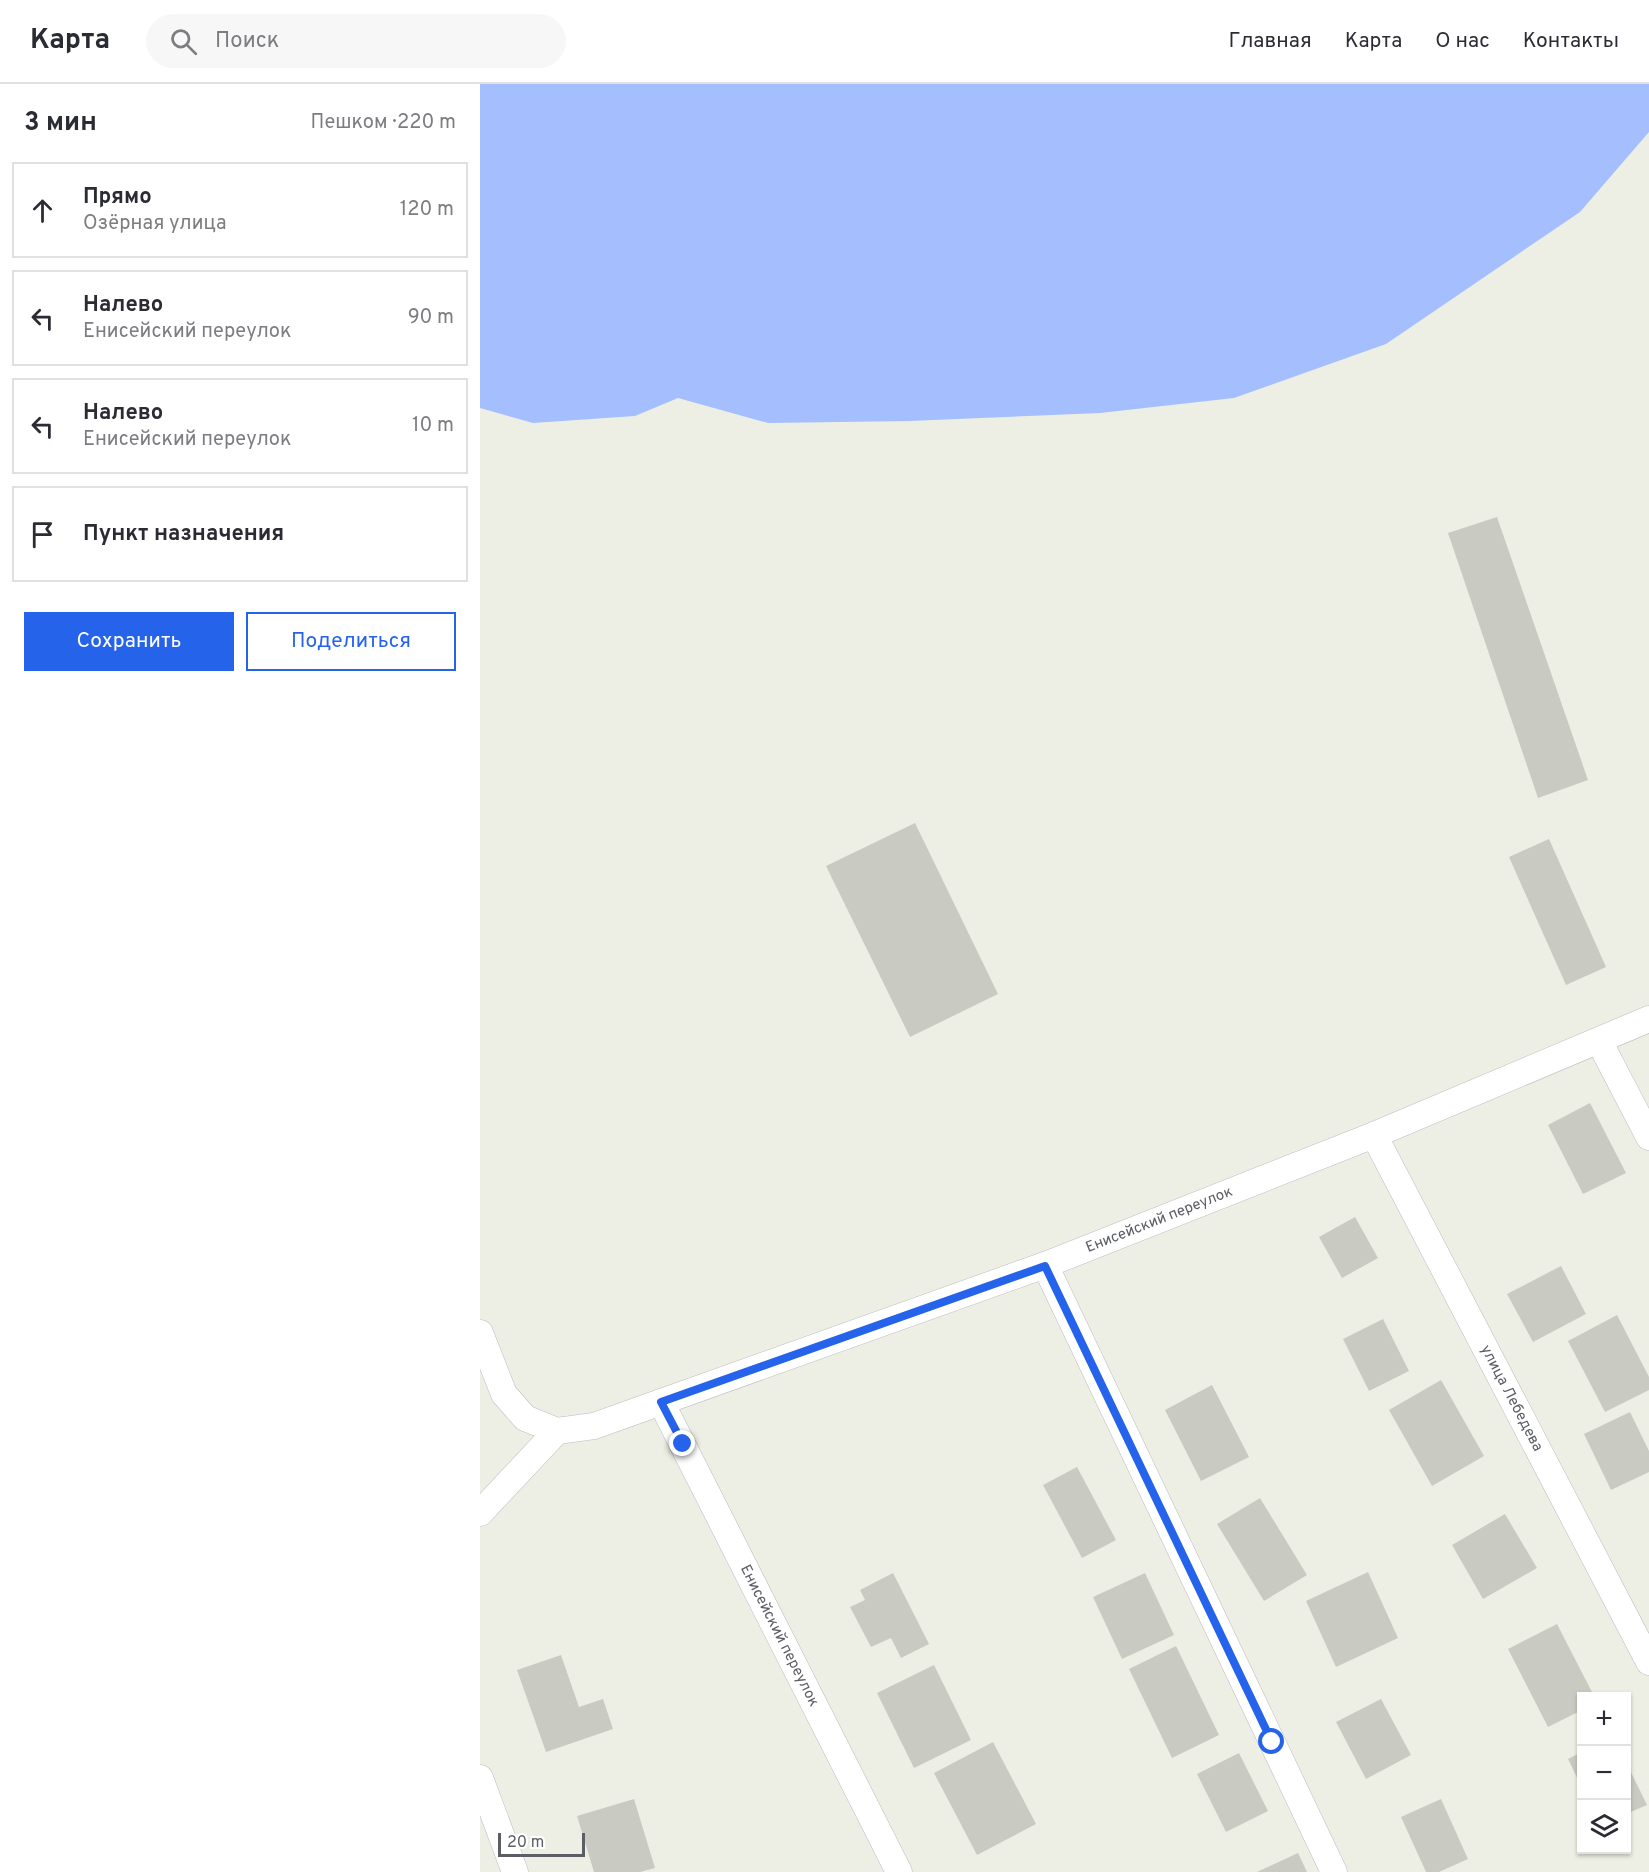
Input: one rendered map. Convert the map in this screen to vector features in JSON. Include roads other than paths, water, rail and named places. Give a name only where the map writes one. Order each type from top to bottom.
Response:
[{"type":"street","name":"Енисейский переулок","points":[[557,1431],[594,1425],[1045,1266],[1374,1135],[1649,1019]]},
{"type":"street","points":[[1599,1041],[1649,1137]]},
{"type":"street","name":"улица Лебедева","points":[[1374,1135],[1649,1662]]},
{"type":"street","points":[[1045,1266],[1334,1872]]},
{"type":"street","points":[[480,1333],[504,1394],[525,1418],[557,1431],[480,1513]]},
{"type":"street","name":"Енисейский переулок","points":[[661,1402],[898,1872]]},
{"type":"street","points":[[480,1778],[515,1872]]},
{"type":"water","points":[[480,84],[1649,84],[1649,132],[1580,212],[1386,344],[1234,398],[1100,413],[909,421],[768,423],[678,398],[635,416],[533,423],[480,408]]}]
